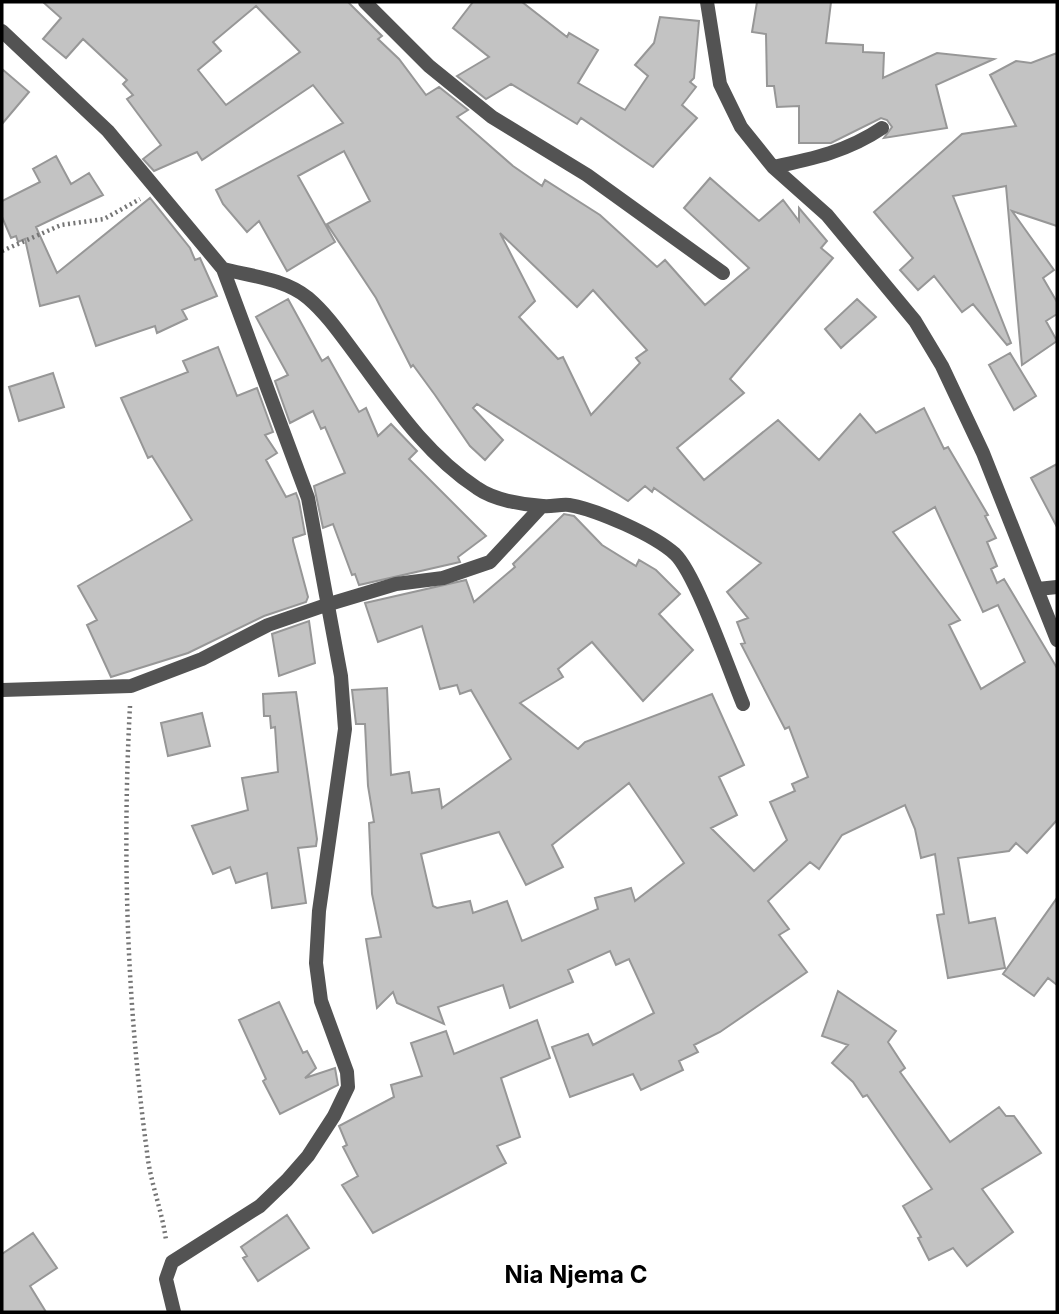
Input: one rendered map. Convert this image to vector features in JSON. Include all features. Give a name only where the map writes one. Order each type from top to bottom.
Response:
[{"type":"street","points":[[365,2],[429,66],[492,117],[571,165],[723,274]]},
{"type":"street","points":[[707,2],[720,84],[741,127],[773,167],[827,215],[915,321],[942,366],[983,453],[1057,640]]},
{"type":"street","points":[[2,31],[108,131],[154,190],[223,270],[308,498],[341,676],[345,729],[319,911],[316,963],[321,1000],[347,1072],[348,1087],[328,1126],[287,1180],[260,1206],[172,1262],[168,1269],[167,1292],[174,1312]]},
{"type":"street","points":[[773,167],[818,158],[856,146],[882,128]]},
{"type":"street","points":[[223,270],[281,283],[307,297],[331,321],[410,426],[438,458],[479,490],[509,500],[542,506],[569,505],[612,520],[652,539],[676,555],[696,592],[743,704]]},
{"type":"street","points":[[2,690],[131,686],[202,659],[268,625],[326,605],[396,583],[443,578],[480,567],[490,562],[542,506]]},
{"type":"street","points":[[1038,589],[1057,587]]},
{"type":"path","points":[[2,251],[61,225],[104,219],[154,190]]},
{"type":"path","points":[[131,686],[125,804],[134,1021],[147,1153],[162,1215],[168,1269]]},
{"type":"building","points":[[43,2],[348,2],[382,36],[378,39],[399,59],[426,95],[439,87],[468,110],[457,117],[513,166],[542,186],[545,180],[600,215],[657,267],[665,260],[705,305],[749,268],[684,208],[710,178],[759,221],[783,200],[799,221],[799,208],[827,241],[821,248],[833,258],[730,379],[744,393],[677,448],[704,480],[778,420],[819,460],[860,414],[876,433],[924,408],[944,449],[948,447],[988,515],[985,516],[996,538],[987,542],[997,566],[991,569],[997,583],[1004,579],[1057,668],[1057,820],[1027,853],[1016,843],[1009,851],[958,858],[969,923],[995,918],[1005,968],[948,978],[937,915],[944,914],[935,854],[921,858],[915,829],[905,805],[842,835],[819,869],[810,862],[768,901],[789,929],[779,935],[807,972],[720,1032],[694,1045],[698,1052],[679,1061],[683,1070],[641,1090],[633,1074],[570,1097],[552,1047],[588,1034],[593,1045],[654,1013],[629,959],[616,965],[610,951],[568,970],[573,982],[510,1008],[503,985],[438,1007],[444,1024],[397,1003],[393,992],[377,1008],[366,939],[381,937],[372,894],[369,823],[374,822],[368,786],[365,724],[356,724],[352,690],[387,688],[391,775],[409,772],[412,793],[439,789],[442,808],[511,759],[471,690],[460,694],[457,685],[440,689],[422,626],[378,642],[365,603],[466,580],[474,602],[515,567],[513,564],[564,514],[574,516],[602,545],[636,566],[639,560],[656,570],[680,594],[659,614],[693,650],[643,701],[592,642],[558,669],[563,677],[520,703],[578,749],[585,742],[712,694],[744,765],[719,777],[737,815],[711,828],[754,871],[787,840],[770,802],[795,791],[792,784],[808,777],[789,727],[785,729],[741,644],[745,643],[737,622],[748,618],[727,592],[761,563],[654,488],[652,492],[645,486],[628,501],[477,404],[473,408],[503,440],[485,460],[470,446],[413,365],[411,367],[376,298],[327,224],[370,201],[344,151],[298,176],[335,242],[287,271],[259,221],[247,232],[223,204],[216,190],[343,123],[313,85],[202,160],[197,152],[154,171],[143,159],[161,145],[127,99],[133,95],[123,84],[127,80],[83,39],[66,58],[43,39],[61,18]],"holes":[[[256,6],[300,52],[226,105],[198,70],[221,51],[213,42]],[[500,233],[577,307],[593,290],[647,350],[636,358],[640,363],[591,415],[563,357],[558,359],[519,317],[535,301]],[[935,507],[983,612],[998,605],[1025,662],[981,689],[949,625],[960,620],[893,532]],[[629,783],[684,863],[635,901],[631,888],[595,898],[598,909],[522,941],[507,901],[473,913],[470,901],[437,908],[433,906],[421,854],[499,832],[526,885],[563,867],[552,845]]]},
{"type":"building","points":[[473,2],[522,2],[567,37],[569,33],[598,50],[578,83],[625,110],[648,76],[635,65],[654,43],[660,17],[699,21],[694,78],[690,82],[696,87],[682,105],[697,118],[653,167],[581,118],[577,124],[511,84],[486,99],[457,76],[489,57],[453,28]]},
{"type":"building","points":[[757,2],[831,2],[826,43],[863,45],[863,52],[884,53],[883,78],[937,53],[994,59],[936,85],[947,128],[884,138],[892,127],[887,120],[881,118],[831,143],[799,143],[799,106],[777,107],[774,86],[767,86],[766,34],[752,32]]},
{"type":"building","points":[[1057,53],[1057,226],[1012,211],[1054,270],[1043,278],[1057,302],[1057,314],[1046,321],[1057,341],[1022,365],[1006,186],[953,196],[1011,343],[1007,345],[973,304],[962,312],[934,276],[918,290],[900,270],[913,258],[874,212],[962,134],[1016,126],[990,75],[1016,61],[1031,63]]},
{"type":"building","points":[[2,69],[29,92],[2,124]]},
{"type":"building","points":[[56,156],[71,184],[89,173],[103,195],[36,227],[57,273],[150,198],[190,248],[195,260],[200,258],[217,296],[182,310],[187,319],[157,333],[155,326],[96,346],[79,296],[40,306],[25,239],[18,242],[16,236],[11,238],[2,217],[2,201],[40,182],[33,169]]},
{"type":"building","points":[[288,299],[322,361],[328,357],[359,412],[366,408],[378,436],[391,424],[417,451],[409,459],[486,536],[458,557],[460,562],[359,585],[355,574],[352,575],[333,524],[323,528],[314,486],[345,473],[325,427],[321,429],[313,411],[290,423],[275,381],[288,375],[256,317]]},
{"type":"building","points":[[857,299],[876,317],[841,348],[825,329]]},
{"type":"building","points":[[218,347],[237,396],[257,388],[273,432],[265,435],[277,453],[266,460],[286,497],[296,493],[299,501],[305,534],[293,538],[293,541],[308,597],[306,602],[264,616],[188,653],[111,677],[87,625],[97,620],[78,586],[192,520],[152,456],[148,458],[121,398],[188,372],[183,361]]},
{"type":"building","points":[[1010,353],[1036,396],[1014,410],[989,365]]},
{"type":"building","points":[[53,373],[64,407],[19,421],[9,387]]},
{"type":"building","points":[[1057,464],[1057,527],[1031,478]]},
{"type":"building","points":[[309,621],[315,663],[279,676],[272,634]]},
{"type":"building","points":[[296,692],[317,839],[316,846],[298,848],[306,903],[272,908],[267,873],[236,883],[230,867],[213,874],[192,826],[248,810],[242,778],[278,772],[275,727],[271,728],[270,716],[264,716],[263,694]]},
{"type":"building","points":[[202,713],[210,746],[168,756],[161,723]]},
{"type":"building","points":[[1057,898],[1057,985],[1048,978],[1034,996],[1003,974]]},
{"type":"building","points":[[838,991],[896,1031],[888,1042],[905,1068],[900,1072],[950,1142],[999,1107],[1006,1116],[1014,1116],[1041,1153],[982,1189],[1013,1232],[967,1266],[953,1248],[929,1260],[918,1238],[921,1237],[903,1206],[932,1189],[867,1095],[863,1097],[853,1082],[832,1063],[848,1045],[822,1036]]},
{"type":"building","points":[[279,1002],[303,1053],[307,1051],[316,1068],[305,1078],[335,1068],[338,1085],[280,1114],[263,1081],[266,1079],[239,1020]]},
{"type":"building","points":[[537,1020],[550,1058],[501,1078],[520,1137],[497,1146],[506,1163],[373,1233],[342,1185],[358,1176],[343,1147],[347,1145],[339,1126],[394,1097],[391,1085],[422,1076],[411,1043],[446,1031],[454,1054]]},
{"type":"building","points":[[287,1215],[309,1248],[258,1281],[243,1258],[247,1256],[241,1247]]},
{"type":"building","points":[[33,1233],[57,1268],[30,1286],[46,1312],[2,1312],[2,1254]]},
{"type":"district","name":"Nia Njema C","points":[[576,1275]]}]
